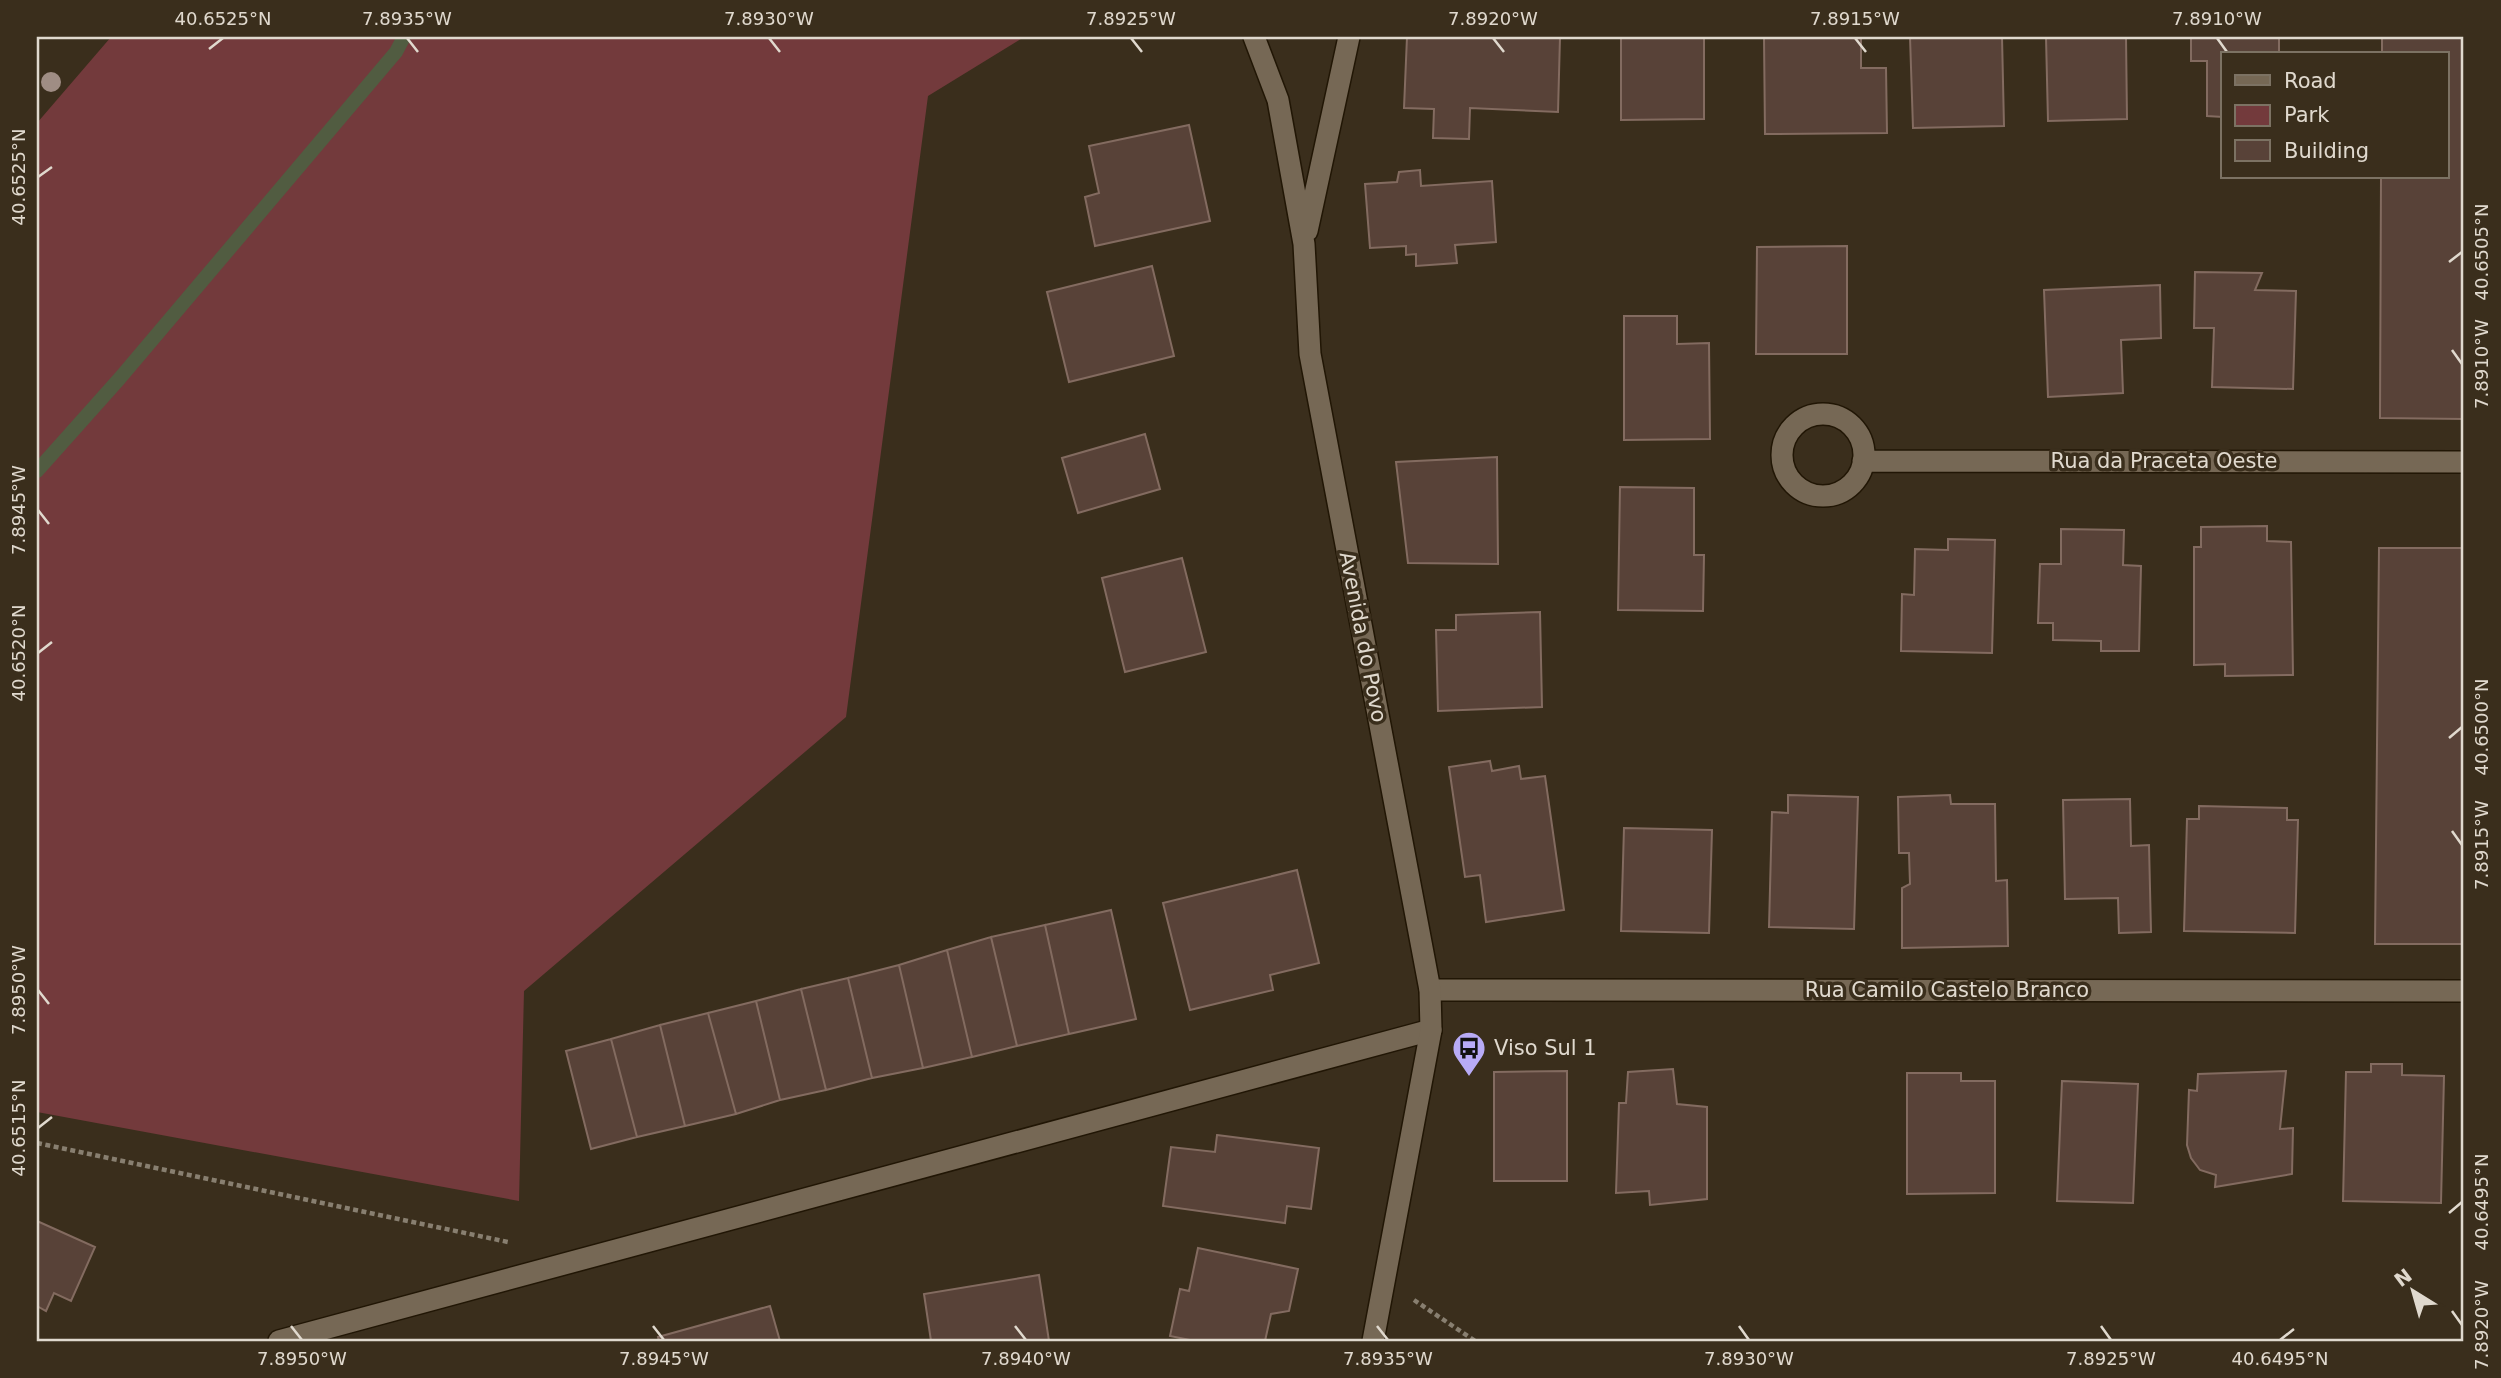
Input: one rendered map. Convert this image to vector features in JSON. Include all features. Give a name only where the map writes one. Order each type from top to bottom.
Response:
[{"type":"street","name":"Avenida do Povo","points":[[1254,37],[1278,100],[1304,244],[1310,354],[1430,990],[1431,1030],[1373,1341]]},
{"type":"street","name":"Avenida do Povo","points":[[1304,244],[1349,37]]},
{"type":"street","name":"Rua da Praceta Oeste","points":[[1863,461],[2464,462]]},
{"type":"street","name":"Rua Camilo Castelo Branco","points":[[1430,990],[2464,991]]},
{"type":"street","points":[[279,1341],[1431,1030]]},
{"type":"path","points":[[37,1143],[519,1244]]},
{"type":"path","points":[[1385,1280],[1475,1341]]},
{"type":"green space","points":[[111,37],[1024,37],[928,96],[846,717],[524,991],[519,1201],[37,1112],[37,123]]},
{"type":"building","points":[[1407,37],[1560,37],[1558,112],[1470,108],[1469,139],[1433,138],[1434,109],[1404,108]]},
{"type":"building","points":[[1621,37],[1704,37],[1704,119],[1621,120]]},
{"type":"building","points":[[1764,37],[1861,37],[1861,68],[1886,68],[1887,133],[1765,134]]},
{"type":"building","points":[[1910,37],[2002,37],[2004,126],[1913,128]]},
{"type":"building","points":[[2046,37],[2126,37],[2127,119],[2048,121]]},
{"type":"building","points":[[2191,37],[2279,37],[2279,52],[2221,52],[2221,117],[2207,116],[2207,61],[2191,61]]},
{"type":"building","points":[[2382,37],[2464,37],[2464,419],[2380,418],[2381,178],[2448,178],[2448,52],[2382,52]]},
{"type":"building","points":[[1189,125],[1210,221],[1095,246],[1085,197],[1099,193],[1089,146]]},
{"type":"building","points":[[1420,170],[1421,186],[1492,181],[1496,242],[1455,245],[1457,263],[1416,266],[1416,254],[1406,255],[1406,246],[1370,248],[1365,184],[1397,182],[1399,172]]},
{"type":"building","points":[[1847,246],[1847,354],[1756,354],[1757,247]]},
{"type":"building","points":[[1152,266],[1174,356],[1069,382],[1047,292]]},
{"type":"building","points":[[2195,272],[2262,273],[2255,290],[2296,291],[2293,389],[2212,387],[2214,328],[2194,328]]},
{"type":"building","points":[[2160,285],[2161,338],[2121,340],[2123,393],[2048,397],[2044,290]]},
{"type":"building","points":[[1624,316],[1677,316],[1677,344],[1709,343],[1710,439],[1624,440]]},
{"type":"building","points":[[1145,434],[1160,489],[1078,513],[1062,458]]},
{"type":"building","points":[[1497,457],[1498,564],[1408,563],[1396,462]]},
{"type":"building","points":[[1620,487],[1694,488],[1694,555],[1704,555],[1703,611],[1618,610]]},
{"type":"building","points":[[2267,526],[2267,541],[2291,542],[2293,675],[2225,676],[2225,664],[2194,665],[2194,547],[2201,547],[2201,527]]},
{"type":"building","points":[[2061,529],[2124,530],[2123,565],[2141,566],[2139,651],[2101,651],[2101,641],[2053,640],[2053,623],[2038,623],[2040,564],[2061,564]]},
{"type":"building","points":[[1948,539],[1995,540],[1992,653],[1901,651],[1902,594],[1914,595],[1915,549],[1948,550]]},
{"type":"building","points":[[2379,548],[2464,548],[2464,944],[2375,944]]},
{"type":"building","points":[[1182,558],[1206,652],[1125,672],[1102,578]]},
{"type":"building","points":[[1540,612],[1542,707],[1438,711],[1436,630],[1456,630],[1456,615]]},
{"type":"building","points":[[1490,761],[1492,771],[1519,766],[1521,779],[1545,776],[1564,910],[1486,922],[1480,875],[1465,877],[1449,767]]},
{"type":"building","points":[[1788,795],[1858,797],[1854,929],[1769,927],[1772,812],[1788,813]]},
{"type":"building","points":[[1950,795],[1951,804],[1995,804],[1996,881],[2007,880],[2008,946],[1902,948],[1902,888],[1910,884],[1909,853],[1899,853],[1898,797]]},
{"type":"building","points":[[2130,799],[2131,846],[2149,845],[2151,932],[2119,933],[2118,898],[2065,899],[2063,800]]},
{"type":"building","points":[[2199,806],[2287,808],[2287,820],[2298,820],[2295,933],[2184,931],[2187,819],[2199,819]]},
{"type":"building","points":[[1624,828],[1712,830],[1709,933],[1621,931]]},
{"type":"building","points":[[1297,870],[1319,963],[1270,975],[1273,990],[1190,1010],[1163,903]]},
{"type":"building","points":[[1111,910],[1136,1019],[1069,1034],[1045,925]]},
{"type":"building","points":[[1045,925],[1069,1034],[1017,1046],[991,937]]},
{"type":"building","points":[[991,937],[1017,1046],[972,1057],[947,950]]},
{"type":"building","points":[[947,950],[972,1057],[923,1068],[899,965]]},
{"type":"building","points":[[899,965],[923,1068],[872,1078],[848,978]]},
{"type":"building","points":[[848,978],[872,1078],[826,1090],[801,989]]},
{"type":"building","points":[[801,989],[826,1090],[780,1100],[756,1001]]},
{"type":"building","points":[[756,1001],[780,1100],[736,1114],[708,1013]]},
{"type":"building","points":[[708,1013],[736,1114],[685,1126],[660,1025]]},
{"type":"building","points":[[660,1025],[685,1126],[637,1137],[611,1039]]},
{"type":"building","points":[[611,1039],[637,1137],[591,1149],[566,1051]]},
{"type":"building","points":[[2371,1064],[2402,1064],[2402,1075],[2444,1076],[2441,1203],[2343,1201],[2346,1072],[2371,1072]]},
{"type":"building","points":[[1673,1069],[1677,1104],[1707,1107],[1707,1199],[1650,1205],[1649,1191],[1616,1193],[1619,1103],[1626,1103],[1628,1072]]},
{"type":"building","points":[[1567,1071],[1567,1181],[1494,1181],[1494,1072]]},
{"type":"building","points":[[2286,1071],[2280,1129],[2293,1128],[2292,1174],[2215,1187],[2216,1175],[2200,1170],[2191,1158],[2187,1145],[2189,1090],[2197,1091],[2198,1074]]},
{"type":"building","points":[[1907,1073],[1961,1073],[1961,1081],[1995,1081],[1995,1193],[1907,1194]]},
{"type":"building","points":[[2062,1081],[2138,1084],[2133,1203],[2057,1201]]},
{"type":"building","points":[[1217,1135],[1319,1148],[1311,1209],[1287,1206],[1285,1223],[1163,1206],[1171,1147],[1215,1152]]},
{"type":"building","points":[[37,1221],[95,1247],[71,1301],[54,1293],[46,1311],[37,1306]]},
{"type":"building","points":[[1198,1248],[1298,1269],[1289,1311],[1271,1314],[1265,1341],[1195,1341],[1170,1336],[1180,1289],[1189,1291]]},
{"type":"building","points":[[1039,1275],[1049,1341],[931,1341],[924,1294]]},
{"type":"building","points":[[770,1306],[780,1341],[659,1341],[658,1337]]},
{"type":"waterway","points":[[37,471],[120,378],[396,52],[404,37]]},
{"type":"place","name":"Viso Sul 1","points":[[1469,1078]]}]
